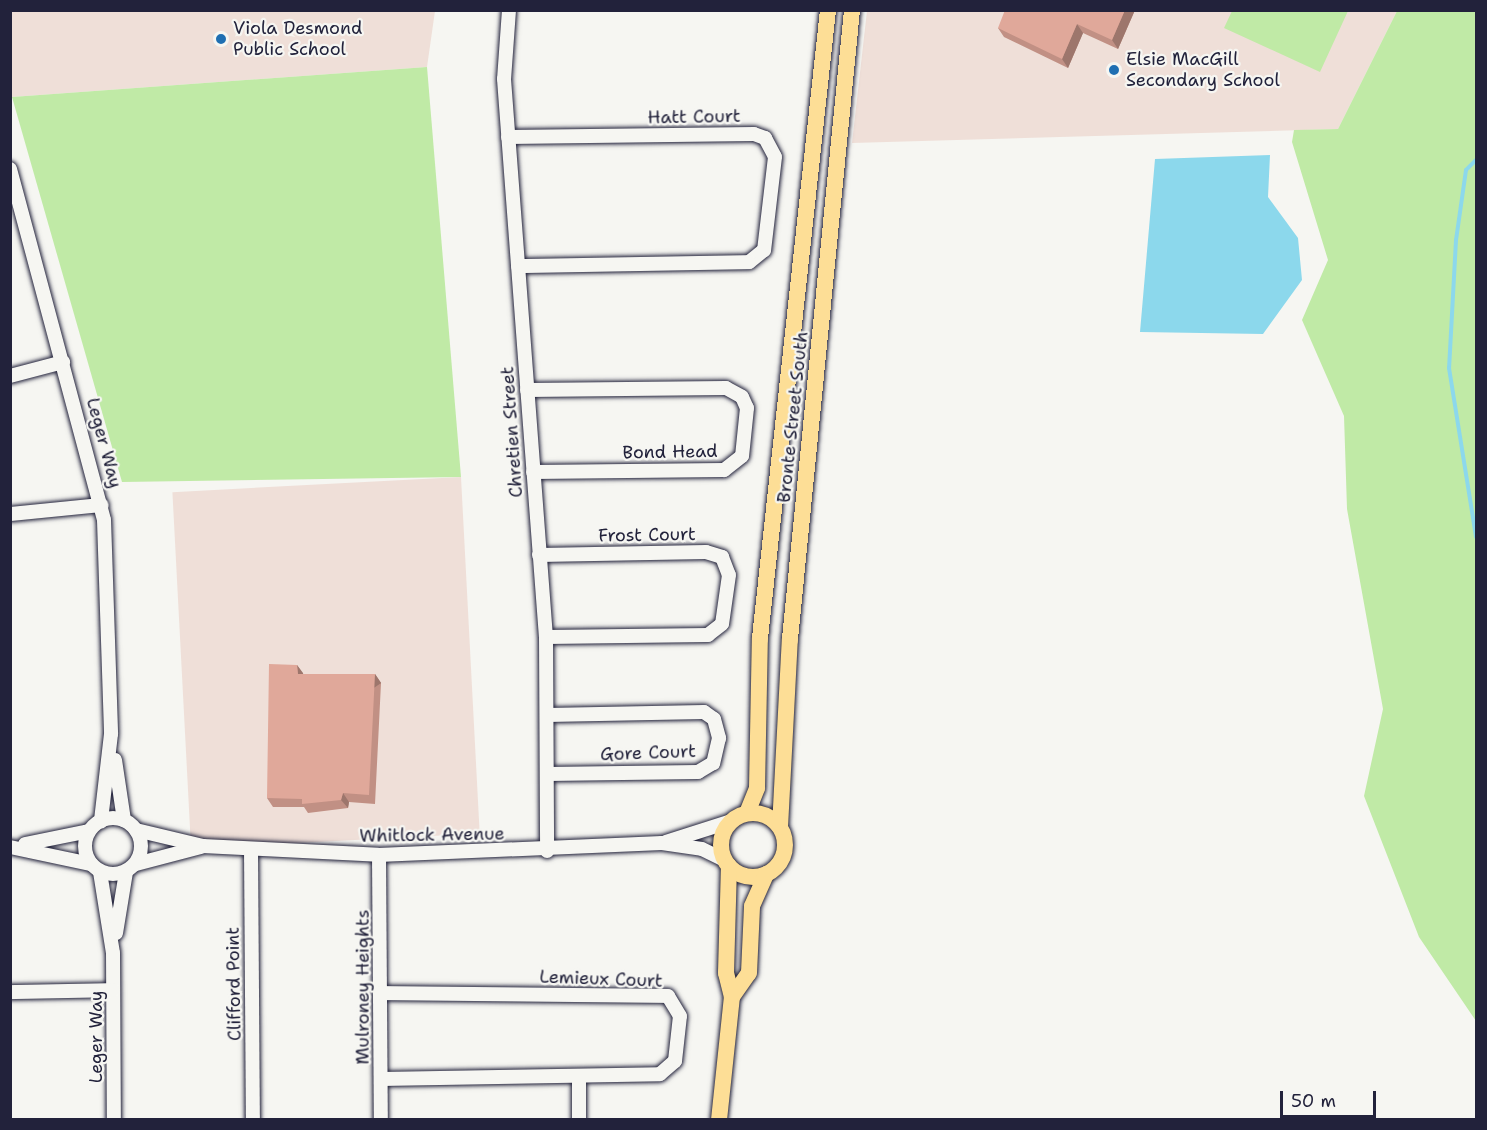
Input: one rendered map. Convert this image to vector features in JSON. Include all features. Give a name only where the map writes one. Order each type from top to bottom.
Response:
[{"type":"main road","name":"Bronte Street South","points":[[739,817],[757,788],[760,638],[828,10]]},
{"type":"main road","name":"Bronte Street South","points":[[780,827],[790,639],[852,10]]},
{"type":"main road","points":[[719,1119],[732,997],[726,973],[727,863],[720,838],[739,817],[771,818],[780,827],[785,851],[766,874],[752,906],[749,974],[732,997]]},
{"type":"main road","points":[[727,863],[748,877],[766,874]]},
{"type":"street","name":"Chretien Street","points":[[509,10],[504,79],[546,637],[547,851]]},
{"type":"street","name":"Hatt Court","points":[[508,137],[754,134],[765,138],[774,157],[764,250],[749,262],[518,266]]},
{"type":"street","name":"Leger Way","points":[[10,169],[102,505],[109,581],[111,734],[101,820]]},
{"type":"street","points":[[10,376],[63,362]]},
{"type":"street","name":"Bond Head","points":[[528,390],[726,387],[742,397],[747,408],[741,456],[724,470],[533,472]]},
{"type":"street","points":[[10,514],[102,505]]},
{"type":"street","name":"Frost Court","points":[[539,555],[706,552],[722,557],[729,575],[722,624],[708,635],[546,637]]},
{"type":"street","name":"Gore Court","points":[[547,715],[704,712],[714,719],[718,738],[712,763],[698,772],[547,774]]},
{"type":"street","name":"Leger Way","points":[[111,734],[124,820]]},
{"type":"street","name":"Whitlock Avenue","points":[[662,843],[739,817]]},
{"type":"street","points":[[11,847],[96,868],[131,868],[142,847],[136,830],[124,820],[101,820],[90,831],[85,848],[96,868]]},
{"type":"street","name":"Whitlock Avenue","points":[[136,830],[203,846],[379,855],[547,851],[662,843],[702,849],[727,863]]},
{"type":"street","points":[[11,847],[90,831]]},
{"type":"street","name":"Whitlock Avenue","points":[[131,868],[203,846]]},
{"type":"street","name":"Clifford Point","points":[[251,849],[253,1119]]},
{"type":"street","name":"Mulroney Heights","points":[[379,855],[381,1119]]},
{"type":"street","name":"Leger Way","points":[[96,868],[113,953],[114,1119]]},
{"type":"street","name":"Leger Way","points":[[113,953],[131,868]]},
{"type":"street","points":[[10,992],[113,990]]},
{"type":"street","name":"Lemieux Court","points":[[381,993],[668,996],[676,1003],[680,1016],[675,1061],[660,1074],[381,1079]]},
{"type":"street","points":[[579,1076],[579,1119]]},
{"type":"shaded area","name":"Viola Desmond Public School","points":[[10,11],[435,11],[427,67],[12,97]]},
{"type":"shaded area","name":"Elsie MacGill Secondary School","points":[[867,11],[1397,11],[1338,129],[852,143]]},
{"type":"shaded area","points":[[461,477],[480,834],[191,849],[172,492]]},
{"type":"green space","points":[[1232,10],[1348,11],[1320,72],[1224,28]]},
{"type":"green space","points":[[1397,11],[1476,11],[1476,1021],[1419,937],[1364,796],[1383,709],[1347,509],[1344,416],[1302,320],[1328,260],[1292,142],[1294,130],[1338,129]]},
{"type":"green space","points":[[427,67],[461,477],[122,482],[12,97]]},
{"type":"water","points":[[1270,155],[1268,197],[1298,238],[1302,280],[1263,334],[1140,332],[1155,159]]},
{"type":"building","points":[[1005,10],[1125,10],[1112,40],[1077,24],[1062,59],[998,28]]},
{"type":"building","points":[[269,664],[297,665],[298,674],[375,674],[369,795],[343,793],[341,800],[302,804],[302,799],[267,798]]},
{"type":"waterway","points":[[1476,160],[1466,170],[1456,240],[1449,368],[1476,537]]},
{"type":"place","name":"Viola Desmond Public School","points":[[221,39]]},
{"type":"place","name":"Elsie MacGill Secondary School","points":[[1114,70]]}]
